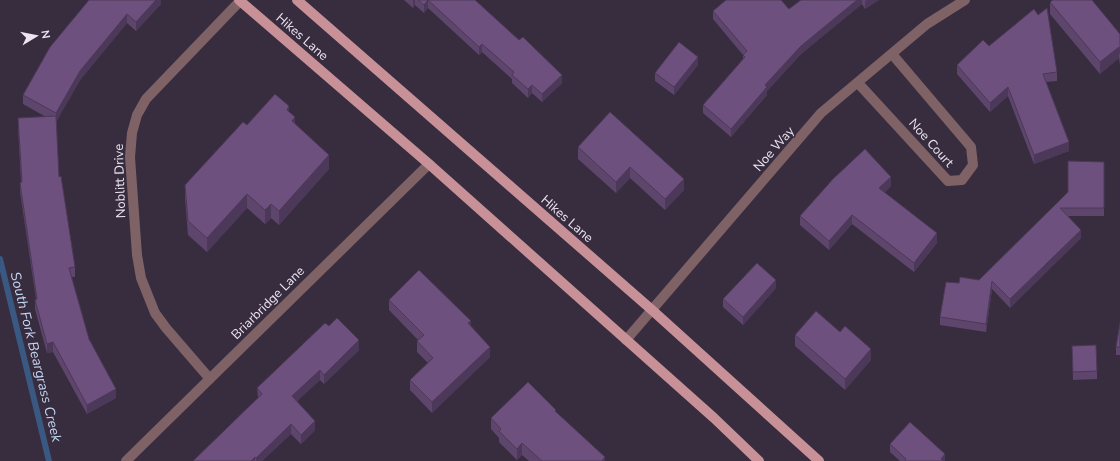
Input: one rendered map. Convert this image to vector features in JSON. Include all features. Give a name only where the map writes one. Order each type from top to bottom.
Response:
[{"type":"main road","name":"Hikes Lane","points":[[240,0],[429,164],[759,461]]},
{"type":"main road","name":"Hikes Lane","points":[[296,0],[652,310],[819,461]]},
{"type":"street","name":"Noblitt Drive","points":[[210,379],[166,328],[155,313],[147,296],[141,278],[137,255],[130,157],[132,133],[137,115],[146,98],[240,0]]},
{"type":"street","name":"Noe Way","points":[[626,340],[821,113],[927,24],[965,0]]},
{"type":"street","name":"Noe Court","points":[[858,83],[948,181],[962,180],[973,165],[971,147],[892,54]]},
{"type":"street","name":"Briarbridge Lane","points":[[126,461],[429,164]]},
{"type":"building","points":[[89,0],[156,0],[136,22],[127,14],[80,71],[56,113],[23,95],[50,47]]},
{"type":"building","points":[[418,0],[428,0],[424,5]]},
{"type":"building","points":[[428,0],[475,0],[519,40],[523,37],[562,75],[542,94],[532,85],[528,89],[512,75],[514,72],[482,44],[479,47]]},
{"type":"building","points":[[726,0],[781,0],[789,9],[801,0],[857,0],[801,46],[765,85],[767,87],[731,129],[703,105],[745,57],[743,55],[747,51],[713,11]]},
{"type":"building","points":[[1053,0],[1092,0],[1120,34],[1120,54],[1119,47],[1100,62],[1050,2]]},
{"type":"building","points":[[1047,8],[1057,72],[1043,74],[1069,142],[1034,155],[1008,87],[990,103],[957,65],[983,40],[989,46],[1034,9],[1038,15]]},
{"type":"building","points":[[679,42],[698,57],[674,87],[655,73]]},
{"type":"building","points":[[275,94],[289,106],[287,110],[295,117],[292,121],[329,155],[279,211],[271,204],[265,210],[247,194],[207,238],[188,221],[185,185],[243,122],[247,125]]},
{"type":"building","points":[[610,112],[684,179],[665,199],[630,167],[616,182],[578,147]]},
{"type":"building","points":[[56,116],[59,177],[61,176],[75,267],[69,268],[89,339],[116,389],[87,405],[53,342],[47,344],[35,300],[37,299],[20,183],[22,182],[18,118]]},
{"type":"building","points":[[865,149],[891,177],[879,188],[937,233],[914,263],[852,215],[829,241],[800,216],[833,179]]},
{"type":"building","points":[[1068,161],[1104,162],[1104,208],[1060,208],[1081,230],[1010,299],[992,281],[986,324],[940,317],[946,282],[959,283],[960,277],[979,280],[1068,192]]},
{"type":"building","points":[[757,263],[776,280],[743,317],[723,299]]},
{"type":"building","points":[[419,270],[471,321],[468,323],[490,347],[432,402],[410,380],[433,358],[417,341],[424,335],[389,300]]},
{"type":"building","points":[[816,311],[840,332],[845,326],[871,349],[845,379],[795,335]]},
{"type":"building","points":[[337,318],[359,340],[324,375],[320,370],[292,396],[315,421],[301,435],[291,424],[251,461],[193,461],[262,394],[257,388],[325,323],[329,326]]},
{"type":"building","points":[[1120,323],[1120,347],[1116,347]]},
{"type":"building","points":[[1096,345],[1097,371],[1073,372],[1072,346]]},
{"type":"building","points":[[528,382],[556,410],[555,411],[605,457],[602,461],[542,461],[522,443],[517,449],[499,431],[501,429],[491,418]]},
{"type":"building","points":[[910,422],[945,454],[941,459],[944,461],[905,461],[906,459],[890,444]]},
{"type":"waterway","name":"South Fork Beargrass Creek","points":[[0,259],[49,461]]}]
